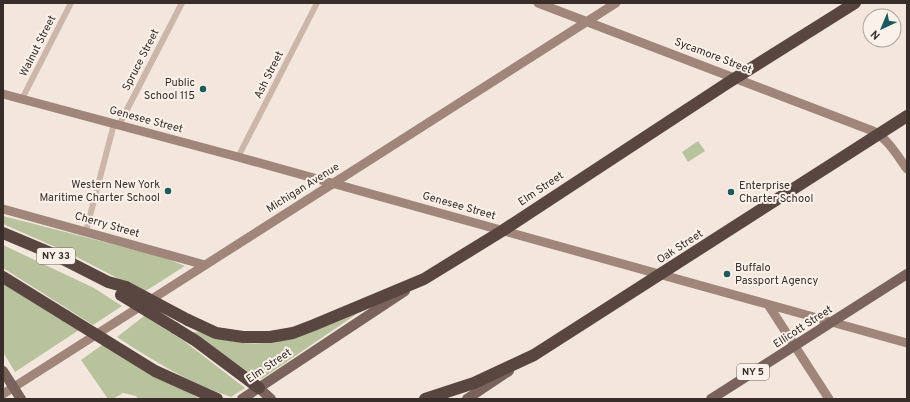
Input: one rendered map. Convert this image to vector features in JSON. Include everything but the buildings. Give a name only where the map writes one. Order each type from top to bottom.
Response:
[{"type":"highway","name":"Elm Street","points":[[424,279],[855,3]]},
{"type":"highway","name":"Oak Street","points":[[534,355],[907,116]]},
{"type":"highway","name":"NY 33","points":[[3,233],[53,254],[108,282],[121,295],[196,341],[259,388]]},
{"type":"highway","points":[[3,277],[155,371],[217,399]]},
{"type":"highway","points":[[108,282],[126,287],[216,333],[243,338],[270,338],[293,333],[314,325],[424,279]]},
{"type":"highway","points":[[425,399],[474,383],[534,355]]},
{"type":"main road","name":"Ellicott Street","points":[[711,399],[907,274]]},
{"type":"main road","name":"Elm Street","points":[[242,399],[424,279]]},
{"type":"main road","name":"Oak Street","points":[[467,399],[534,355]]},
{"type":"main road","points":[[3,371],[21,399]]},
{"type":"main road","name":"NY 33","points":[[259,388],[271,399]]},
{"type":"street","name":"Walnut Street","points":[[22,99],[71,3]]},
{"type":"street","name":"Spruce Street","points":[[86,231],[116,125],[182,3]]},
{"type":"street","name":"Ash Street","points":[[238,157],[317,3]]},
{"type":"street","name":"Sycamore Street","points":[[538,3],[880,134]]},
{"type":"street","name":"Michigan Avenue","points":[[3,394],[616,3]]},
{"type":"street","name":"Genesee Street","points":[[3,94],[333,183],[769,306],[907,343]]},
{"type":"street","points":[[880,134],[907,169]]},
{"type":"street","name":"Cherry Street","points":[[3,209],[205,265]]},
{"type":"street","points":[[769,306],[829,399]]},
{"type":"green space","points":[[698,141],[705,151],[688,162],[682,152]]},
{"type":"green space","points":[[3,216],[163,257],[185,266],[144,292],[69,253],[3,224]]},
{"type":"green space","points":[[3,245],[94,288],[122,306],[93,325],[3,268]]},
{"type":"green space","points":[[3,284],[79,330],[15,372],[3,352]]},
{"type":"green space","points":[[358,313],[263,378],[258,379],[192,332],[198,332],[236,342],[268,343],[314,331]]},
{"type":"green space","points":[[144,316],[184,341],[245,388],[231,397],[215,391],[172,371],[117,337]]},
{"type":"green space","points":[[102,345],[200,399],[138,399],[136,396],[123,393],[113,399],[108,399],[81,360]]},
{"type":"place","name":"Public School 115","points":[[203,89]]},
{"type":"place","name":"Western New York Maritime Charter School","points":[[168,191]]},
{"type":"place","name":"Enterprise Charter School","points":[[731,192]]},
{"type":"place","name":"Buffalo Passport Agency","points":[[727,274]]}]
